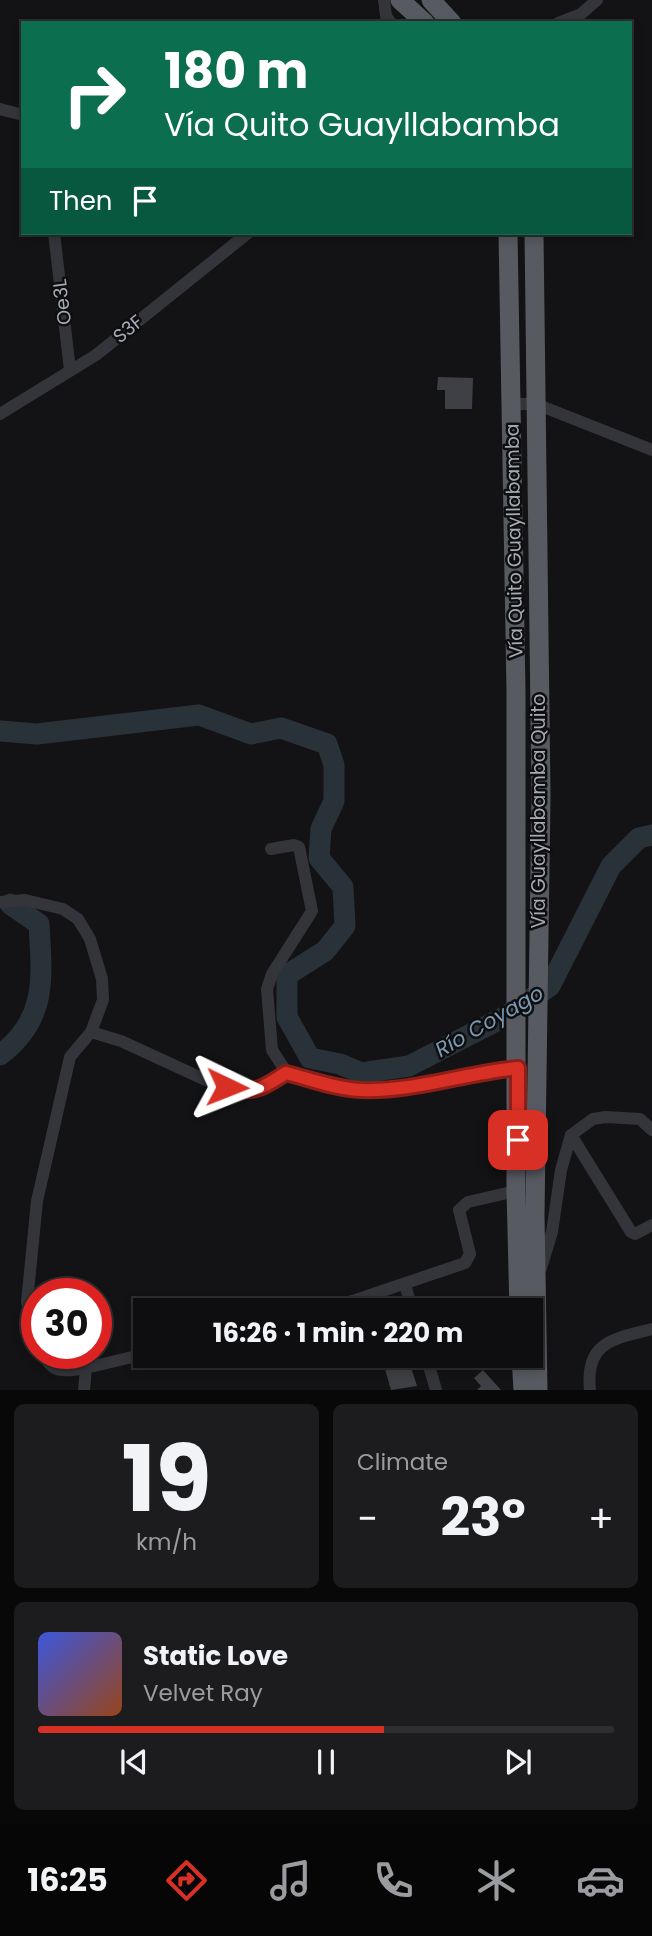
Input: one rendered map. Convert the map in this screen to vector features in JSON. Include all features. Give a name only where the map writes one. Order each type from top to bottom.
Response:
[{"type":"highway","points":[[400,0],[423,21]]},
{"type":"highway","points":[[437,2],[451,21]]},
{"type":"highway","name":"Vía Quito Guayllabamba","points":[[508,235],[512,404],[519,1298]]},
{"type":"highway","name":"Vía Guayllabamba Quito","points":[[534,235],[541,796],[537,962],[538,1390]]},
{"type":"highway","points":[[522,1368],[523,1390]]},
{"type":"street","points":[[384,0],[386,16],[390,21]]},
{"type":"street","points":[[563,21],[581,14],[597,0]]},
{"type":"street","points":[[0,109],[21,114]]},
{"type":"street","name":"Oe3L","points":[[54,235],[70,370]]},
{"type":"street","name":"S3F","points":[[0,414],[96,355],[246,235]]},
{"type":"street","points":[[512,404],[536,404],[652,450]]},
{"type":"street","points":[[271,849],[294,845],[299,848],[312,904],[307,920],[272,974],[267,989],[272,1050],[286,1073]]},
{"type":"street","points":[[0,902],[25,900],[63,909],[78,919],[90,939],[102,978],[103,1000],[91,1032],[70,1056],[37,1201],[29,1278]]},
{"type":"street","points":[[91,1032],[121,1041],[210,1082],[244,1092],[258,1090],[286,1073],[358,1090],[384,1090],[480,1072],[518,1068]]},
{"type":"street","points":[[536,1285],[552,1232],[561,1170],[571,1135],[593,1119],[606,1117],[640,1119],[652,1130]]},
{"type":"street","points":[[571,1135],[631,1233],[635,1234],[652,1224]]},
{"type":"street","points":[[364,1298],[465,1263],[470,1254],[459,1221],[459,1210],[468,1202],[516,1191]]},
{"type":"street","points":[[405,1285],[409,1298]]},
{"type":"street","points":[[590,1390],[588,1374],[592,1356],[607,1343],[652,1329]]},
{"type":"street","points":[[112,1362],[133,1357]]},
{"type":"street","points":[[430,1368],[436,1390]]},
{"type":"street","points":[[53,1369],[76,1369]]},
{"type":"street","points":[[84,1390],[86,1369]]},
{"type":"building","points":[[438,377],[473,378],[472,409],[445,409],[445,390],[437,390]]},
{"type":"building","points":[[411,1368],[417,1386],[391,1390],[385,1369]]},
{"type":"building","points":[[483,1370],[501,1390],[477,1390],[481,1386],[474,1378]]},
{"type":"waterway","name":"Río Coyago","points":[[0,731],[37,734],[199,715],[251,734],[281,728],[327,744],[334,765],[334,801],[321,829],[319,858],[343,887],[345,926],[325,951],[287,975],[287,1017],[310,1058],[340,1064],[361,1073],[409,1066],[506,1016],[550,986],[611,866],[639,838],[652,835]]},
{"type":"waterway","name":"Río Coyago","points":[[0,1055],[27,1027],[39,996],[41,979],[39,924],[10,904]]},
{"type":"route","points":[[227,1087],[244,1092],[258,1090],[286,1073],[358,1090],[384,1090],[480,1072],[518,1068],[518,1140]]}]
